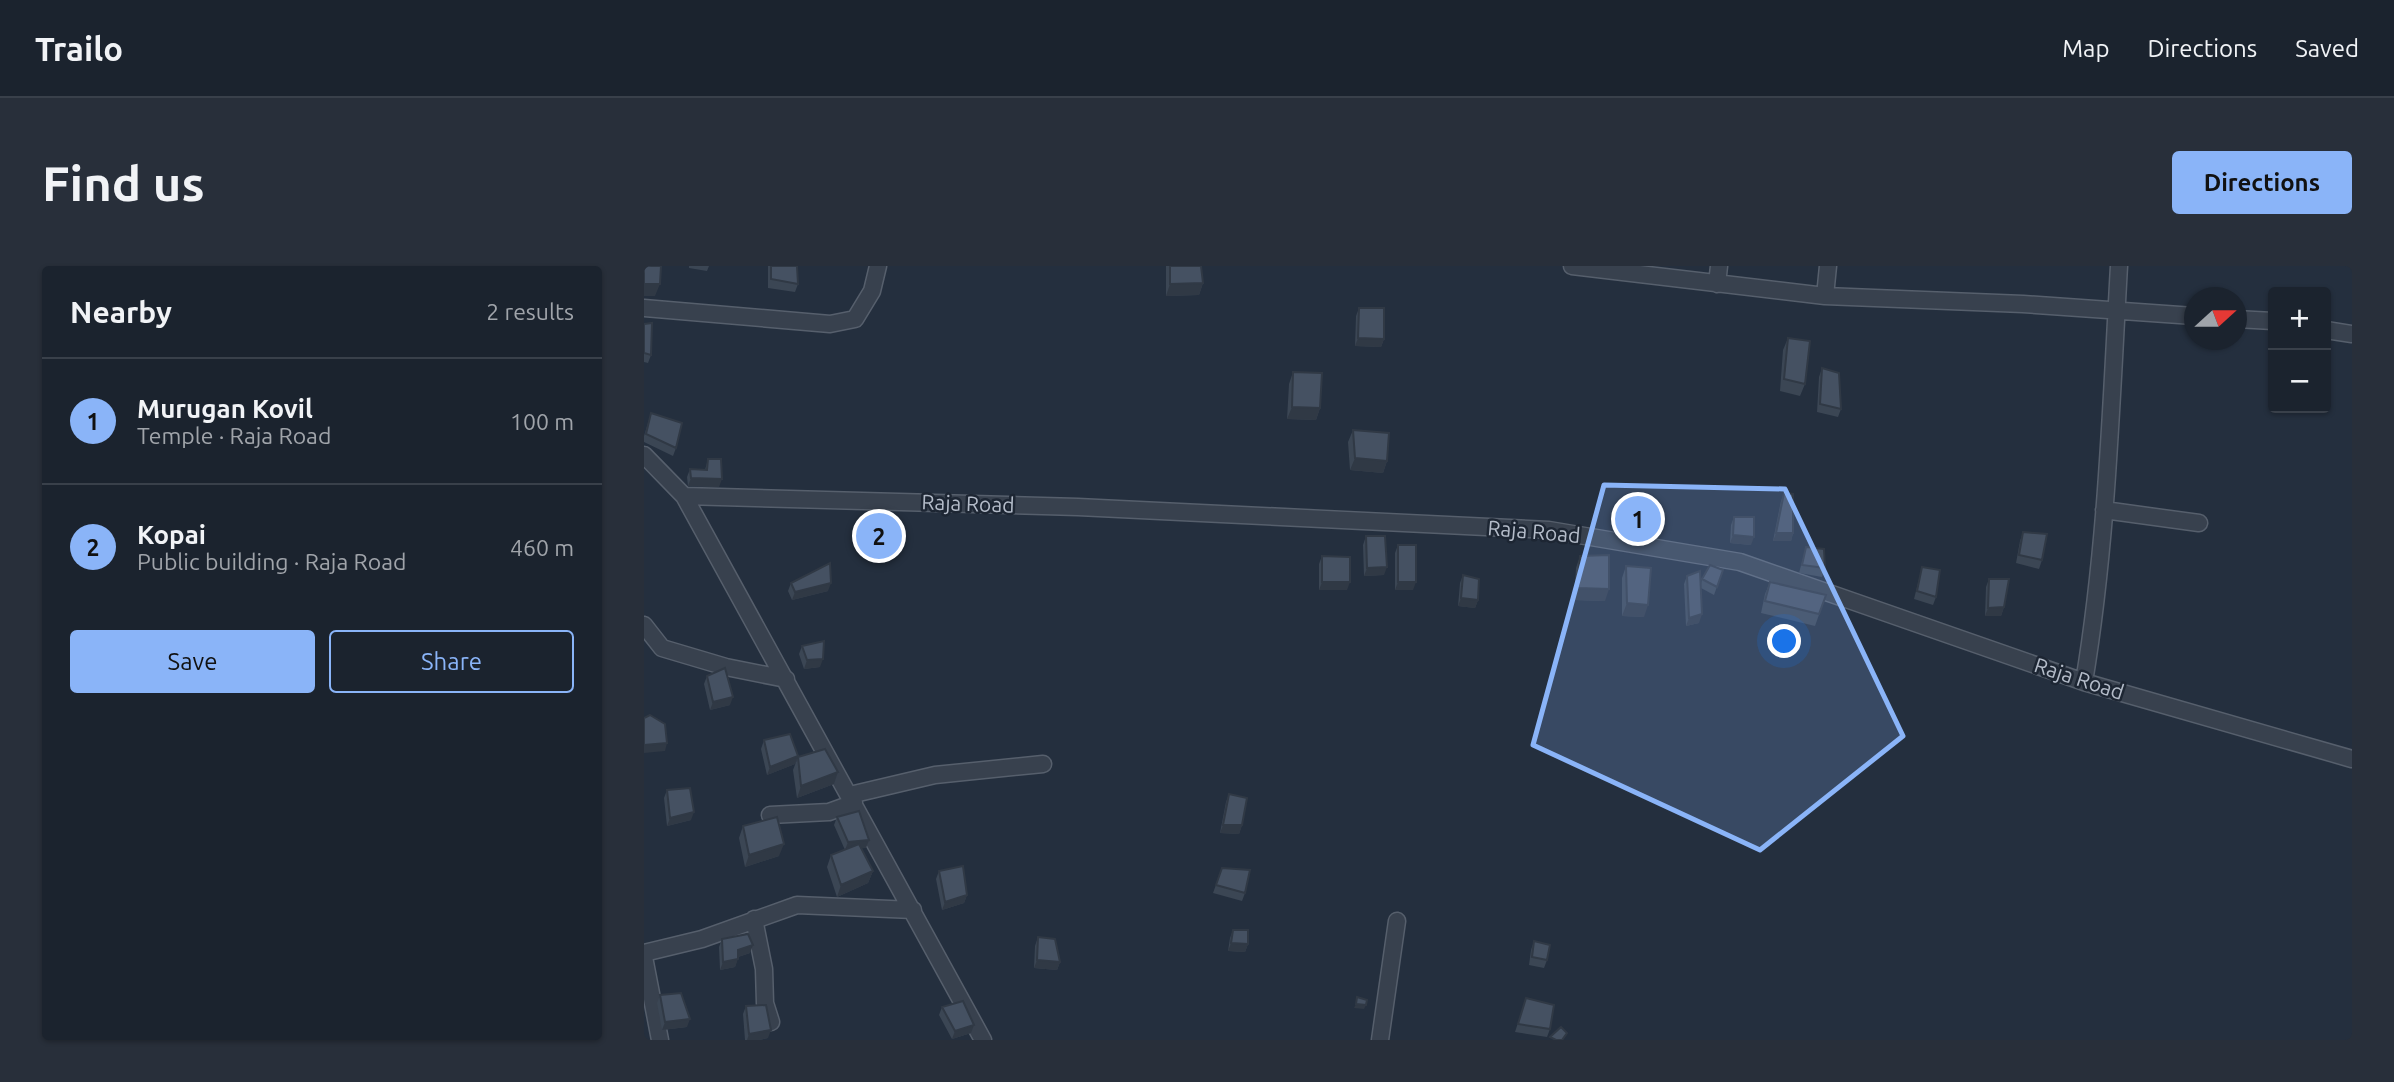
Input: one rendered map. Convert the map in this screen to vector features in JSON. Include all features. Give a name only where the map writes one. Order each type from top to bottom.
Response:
[{"type":"street","points":[[644,308],[830,324],[855,319],[872,291],[878,266]]},
{"type":"street","points":[[1572,266],[1825,296],[2024,304],[2184,315]]},
{"type":"street","points":[[1717,284],[1719,266]]},
{"type":"street","points":[[1825,296],[1828,266]]},
{"type":"street","points":[[2084,682],[2096,614],[2119,266]]},
{"type":"street","points":[[2247,320],[2268,321]]},
{"type":"street","points":[[2331,331],[2352,334]]},
{"type":"street","points":[[644,455],[684,496],[983,1040]]},
{"type":"street","name":"Raja Road","points":[[684,496],[1078,507],[1549,530],[1740,562],[2084,682],[2352,759]]},
{"type":"street","points":[[2104,510],[2199,523]]},
{"type":"street","points":[[644,625],[662,648],[726,667],[786,679]]},
{"type":"street","points":[[770,816],[829,812],[852,799],[935,775],[1043,764]]},
{"type":"street","points":[[660,1040],[644,955],[702,939],[797,905],[913,910]]},
{"type":"street","points":[[754,919],[764,969],[765,1003],[771,1022]]},
{"type":"street","points":[[1380,1040],[1397,921]]},
{"type":"highlighted area","points":[[1604,485],[1785,489],[1903,736],[1760,850],[1533,745]]},
{"type":"building","points":[[644,266],[661,266],[660,284],[644,284]]},
{"type":"building","points":[[771,266],[797,266],[798,284],[771,279]]},
{"type":"building","points":[[1170,266],[1201,266],[1203,283],[1170,284]]},
{"type":"building","points":[[1359,308],[1384,308],[1384,339],[1358,338]]},
{"type":"building","points":[[652,323],[651,355],[644,353],[644,324]]},
{"type":"building","points":[[1788,338],[1810,341],[1805,384],[1784,379]]},
{"type":"building","points":[[1822,368],[1839,373],[1841,409],[1820,404]]},
{"type":"building","points":[[1293,372],[1322,373],[1320,408],[1292,407]]},
{"type":"building","points":[[651,413],[682,423],[676,448],[646,434]]},
{"type":"building","points":[[1353,430],[1389,433],[1387,461],[1355,458]]},
{"type":"building","points":[[708,459],[721,459],[722,479],[691,478],[690,469],[707,470]]},
{"type":"building","points":[[1784,493],[1793,494],[1793,533],[1776,533]]},
{"type":"building","points":[[1734,517],[1754,517],[1754,537],[1733,535]]},
{"type":"building","points":[[2023,532],[2047,534],[2042,560],[2019,555]]},
{"type":"building","points":[[1366,536],[1385,536],[1387,567],[1367,568]]},
{"type":"building","points":[[1398,545],[1416,545],[1416,582],[1398,582]]},
{"type":"building","points":[[1806,547],[1824,549],[1825,568],[1802,565]]},
{"type":"building","points":[[1609,555],[1609,589],[1578,588],[1580,556]]},
{"type":"building","points":[[1322,556],[1350,557],[1350,582],[1322,582]]},
{"type":"building","points":[[830,563],[831,583],[795,592],[791,583]]},
{"type":"building","points":[[1710,565],[1723,570],[1717,587],[1702,579]]},
{"type":"building","points":[[1626,566],[1651,568],[1648,605],[1627,603]]},
{"type":"building","points":[[1922,567],[1940,570],[1936,597],[1917,591]]},
{"type":"building","points":[[1700,571],[1702,614],[1689,618],[1687,576]]},
{"type":"building","points":[[1463,575],[1479,579],[1478,600],[1461,598]]},
{"type":"building","points":[[1989,579],[2009,579],[2004,607],[1988,608]]},
{"type":"building","points":[[1770,582],[1826,595],[1819,614],[1765,601]]},
{"type":"building","points":[[824,641],[823,659],[807,660],[802,646]]},
{"type":"building","points":[[725,668],[733,697],[713,702],[707,676]]},
{"type":"building","points":[[650,715],[665,724],[667,743],[644,745],[644,718]]},
{"type":"building","points":[[790,734],[798,756],[770,767],[764,740]]},
{"type":"building","points":[[825,749],[838,772],[801,786],[798,757]]},
{"type":"building","points":[[690,788],[694,812],[670,818],[667,790]]},
{"type":"building","points":[[1229,794],[1247,798],[1242,825],[1223,825]]},
{"type":"building","points":[[859,811],[869,840],[848,842],[837,817]]},
{"type":"building","points":[[777,817],[784,844],[749,855],[743,826]]},
{"type":"building","points":[[859,844],[873,871],[841,885],[831,855]]},
{"type":"building","points":[[963,866],[967,895],[945,902],[939,871]]},
{"type":"building","points":[[1222,868],[1250,870],[1245,893],[1216,885]]},
{"type":"building","points":[[1233,930],[1248,930],[1248,944],[1231,943]]},
{"type":"building","points":[[748,934],[753,945],[738,950],[738,959],[723,962],[722,939]]},
{"type":"building","points":[[1038,937],[1055,939],[1060,962],[1037,960]]},
{"type":"building","points":[[1534,941],[1550,945],[1547,960],[1532,957]]},
{"type":"building","points":[[681,993],[690,1019],[665,1022],[660,995]]},
{"type":"building","points":[[1357,997],[1367,1000],[1366,1005],[1356,1004]]},
{"type":"building","points":[[1526,998],[1554,1005],[1550,1029],[1518,1024]]},
{"type":"building","points":[[963,1001],[974,1025],[955,1031],[942,1007]]},
{"type":"building","points":[[766,1005],[771,1030],[749,1034],[746,1006]]},
{"type":"building","points":[[1561,1027],[1567,1033],[1562,1040],[1550,1037]]},
{"type":"place","name":"Murugan Kovil","points":[[1638,519]]},
{"type":"place","name":"Kopai","points":[[879,536]]}]
